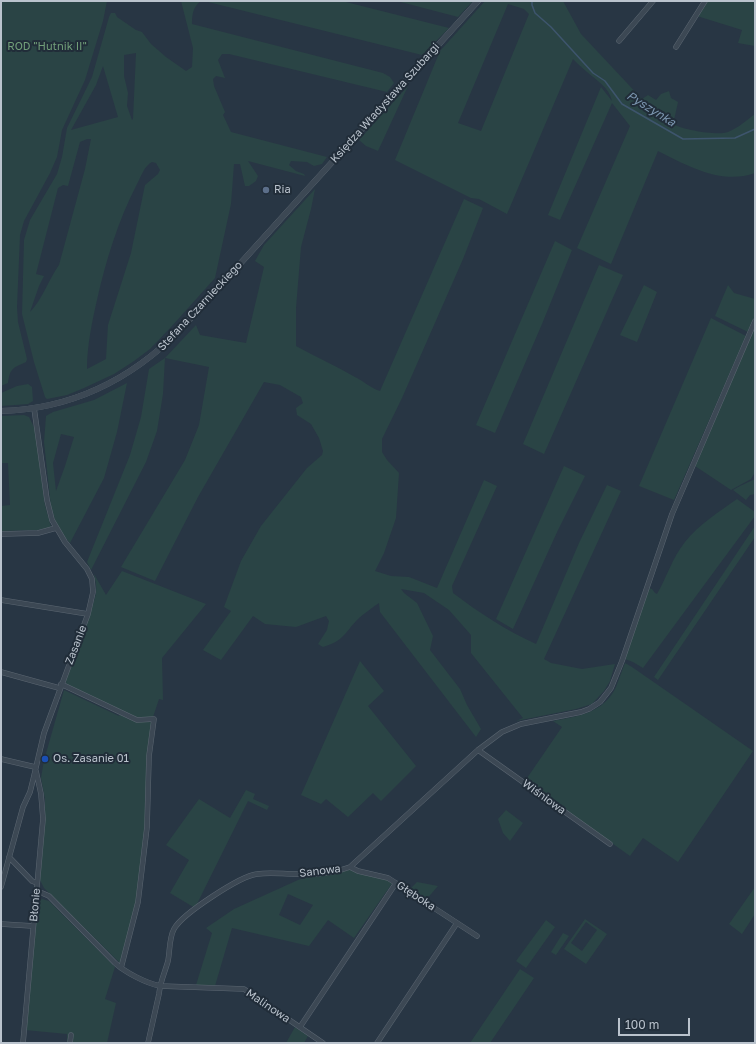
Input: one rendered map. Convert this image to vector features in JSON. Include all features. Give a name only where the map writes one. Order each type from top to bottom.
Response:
[{"type":"street","name":"Księdza Władysława Szubargi","points":[[293,205],[478,1]]},
{"type":"street","points":[[619,41],[653,1]]},
{"type":"street","points":[[676,47],[705,1]]},
{"type":"street","name":"Stefana Czarnieckiego","points":[[1,411],[34,408],[72,400],[92,392],[129,373],[151,358],[181,329],[293,205]]},
{"type":"street","name":"Sanowa","points":[[148,1043],[158,1002],[160,986],[168,960],[172,935],[178,923],[194,909],[247,875],[257,873],[297,875],[311,874],[336,871],[350,867],[492,738],[510,728],[526,722],[581,712],[595,706],[606,696],[615,681],[673,512],[755,321]]},
{"type":"street","name":"Zasanie","points":[[1,887],[23,807],[33,780],[44,732],[88,614],[93,592],[90,574],[56,528],[52,520],[47,500],[34,408]]},
{"type":"street","points":[[1,534],[38,533],[56,528]]},
{"type":"street","points":[[1,600],[88,614]]},
{"type":"street","points":[[1,672],[60,686],[137,720],[154,719],[149,756],[147,827],[138,902],[121,968]]},
{"type":"street","name":"Wiśniowa","points":[[478,750],[610,844]]},
{"type":"street","points":[[1,759],[35,767]]},
{"type":"street","name":"Błonie","points":[[23,1043],[43,813],[41,794],[35,767]]},
{"type":"street","points":[[9,857],[32,881],[37,883]]},
{"type":"street","name":"Głęboka","points":[[350,867],[358,871],[388,878],[478,936]]},
{"type":"street","points":[[300,1027],[396,883]]},
{"type":"street","points":[[36,892],[49,896],[121,968],[154,985],[160,986]]},
{"type":"street","points":[[377,1043],[457,923]]},
{"type":"street","points":[[1,924],[33,926]]},
{"type":"street","name":"Malinowa","points":[[160,986],[244,988],[323,1043]]},
{"type":"street","points":[[70,1043],[71,1035]]},
{"type":"green space","name":"ROD \"Hutnik II\"","points":[[1,1],[107,1],[103,21],[85,80],[62,130],[57,157],[24,221],[20,235],[17,307],[18,322],[27,359],[26,362],[11,371],[8,383],[1,386]]},
{"type":"green space","points":[[181,1],[201,1],[196,6],[194,11],[192,24],[383,73],[390,77],[394,83],[387,92],[229,54],[222,54],[218,60],[225,78],[216,76],[213,79],[214,86],[225,112],[223,115],[231,132],[327,157],[322,164],[314,166],[307,162],[291,161],[289,165],[305,176],[248,161],[258,176],[256,181],[249,186],[245,186],[240,164],[234,164],[231,204],[215,278],[150,349],[134,361],[114,374],[84,388],[67,395],[47,399],[45,397],[34,362],[22,314],[24,240],[30,220],[57,174],[62,157],[67,128],[92,77],[109,17],[111,13],[115,13],[117,17],[136,30],[142,32],[151,44],[186,71],[192,67],[193,48]],"holes":[[[136,53],[132,120],[127,106],[128,93],[124,76],[124,55]],[[103,66],[118,117],[71,130],[96,85]],[[91,139],[85,169],[59,265],[38,302],[30,312],[44,276],[36,274],[58,188],[63,185],[68,186],[80,142]],[[152,162],[156,163],[160,170],[158,174],[145,185],[131,253],[108,325],[106,359],[87,369],[92,325],[109,255],[118,226],[130,198],[143,172]]]},
{"type":"green space","points":[[204,1],[342,1],[449,28],[422,55]]},
{"type":"green space","points":[[397,1],[473,1],[458,17]]},
{"type":"green space","points":[[485,1],[563,1],[581,34],[642,99],[648,95],[656,100],[661,94],[669,91],[671,98],[678,102],[674,120],[675,125],[702,132],[723,133],[728,132],[742,124],[755,114],[755,173],[730,177],[717,175],[693,168],[658,151],[611,264],[577,248],[630,126],[612,103],[560,220],[548,215],[601,87],[612,101],[605,88],[573,59],[507,214],[479,199],[471,198],[395,160],[440,51]],"holes":[[[508,4],[524,9],[529,14],[481,131],[458,123]]]},
{"type":"green space","points":[[707,1],[755,1],[755,46],[738,43],[742,30],[697,16]]},
{"type":"green space","points":[[408,86],[378,151],[366,146],[359,140]]},
{"type":"green space","points":[[315,189],[301,247],[296,308],[296,346],[380,391],[464,199],[483,208],[463,259],[402,398],[382,439],[382,452],[399,473],[396,518],[384,553],[375,571],[391,576],[409,577],[437,588],[484,480],[497,486],[452,586],[453,593],[493,621],[536,644],[579,543],[607,485],[621,491],[544,659],[551,663],[582,669],[615,664],[610,681],[604,691],[592,704],[576,709],[516,721],[523,718],[471,653],[471,635],[449,610],[424,593],[401,589],[417,603],[433,636],[430,650],[460,689],[467,705],[481,729],[476,737],[380,612],[379,603],[359,618],[344,636],[336,642],[323,647],[318,644],[327,630],[329,621],[326,616],[296,627],[265,624],[253,616],[221,660],[203,650],[231,611],[224,607],[241,561],[261,526],[307,468],[322,455],[323,451],[319,438],[311,424],[297,415],[296,408],[303,403],[301,397],[280,385],[264,382],[198,497],[155,581],[121,567],[185,460],[199,425],[209,367],[165,358],[196,325],[200,335],[246,343],[264,267],[255,261],[264,245]]},
{"type":"green space","points":[[555,241],[572,250],[495,433],[476,425]]},
{"type":"green space","points":[[599,265],[623,275],[544,454],[523,444]]},
{"type":"green space","points":[[644,285],[657,292],[637,342],[620,335]]},
{"type":"green space","points":[[728,285],[734,293],[755,299],[755,315],[748,332],[715,316]]},
{"type":"green space","points":[[711,318],[746,336],[674,500],[639,486]]},
{"type":"green space","points":[[755,327],[755,472],[751,479],[731,490],[695,466]]},
{"type":"green space","points":[[165,358],[163,394],[157,431],[146,462],[91,570],[87,562],[130,455],[141,417],[149,369]]},
{"type":"green space","points":[[127,383],[117,432],[104,478],[70,543],[63,535],[55,520],[51,507],[44,442],[46,416],[53,412],[94,400]],"holes":[[[61,434],[74,437],[65,466],[56,491],[53,463]]]},
{"type":"green space","points":[[28,384],[32,387],[33,401],[28,404],[1,406],[1,393],[17,386]]},
{"type":"green space","points":[[24,415],[29,417],[35,429],[45,505],[51,527],[38,530],[1,531],[1,506],[10,505],[8,463],[1,463],[1,416]]},
{"type":"green space","points":[[564,466],[585,476],[558,530],[513,629],[496,619]]},
{"type":"green space","points":[[755,479],[755,494],[750,495],[746,500],[733,490],[740,486]]},
{"type":"green space","points":[[737,499],[755,512],[755,516],[643,668],[625,659],[648,588],[652,589],[657,594],[680,548],[685,542],[703,524]]},
{"type":"green space","points":[[755,526],[755,537],[658,680],[654,677]]},
{"type":"green space","points":[[122,571],[206,604],[162,658],[163,700],[159,699],[153,717],[139,718],[152,721],[145,828],[136,903],[120,963],[44,888],[40,880],[45,816],[45,799],[41,778],[44,760],[46,760],[45,757],[64,690],[119,716],[122,711],[67,686],[66,679],[94,601],[96,588],[94,574],[106,595]]},
{"type":"green space","points":[[360,661],[384,691],[368,706],[416,766],[381,801],[373,793],[348,817],[326,799],[321,804],[301,795]]},
{"type":"green space","points":[[625,663],[753,751],[678,862],[643,838],[630,856],[525,781],[562,727],[553,721],[581,715],[605,703],[616,687]]},
{"type":"green space","points":[[246,790],[255,794],[253,799],[269,806],[267,810],[248,801],[195,908],[170,893],[189,860],[166,845],[199,799],[230,818]]},
{"type":"green space","points":[[506,810],[523,823],[510,841],[503,833],[498,819]]},
{"type":"green space","points":[[353,869],[393,882],[354,938],[328,920],[309,946],[232,928],[215,986],[196,985],[212,933],[206,928],[234,909],[298,880]],"holes":[[[288,894],[313,905],[300,925],[279,915]]]},
{"type":"green space","points":[[417,882],[438,886],[425,901],[410,889]]},
{"type":"green space","points":[[755,887],[755,914],[742,934],[729,924]]},
{"type":"green space","points":[[42,899],[49,901],[115,967],[105,999],[116,1003],[107,1043],[67,1043],[67,1034],[25,1030],[38,902]]},
{"type":"green space","points":[[585,919],[607,934],[586,964],[564,949]],"holes":[[[586,922],[597,930],[582,951],[571,943]]]},
{"type":"green space","points":[[546,920],[555,927],[526,968],[516,961]]},
{"type":"green space","points":[[563,933],[569,936],[556,955],[551,952]]},
{"type":"green space","points":[[520,969],[534,978],[490,1043],[470,1043]]},
{"type":"green space","points":[[295,1027],[308,1036],[304,1043],[286,1043]]},
{"type":"waterway","name":"Pyszynka","points":[[532,1],[535,13],[551,27],[593,73],[605,81],[622,104],[683,139],[735,138],[755,129]]},
{"type":"place","name":"Ria","points":[[266,190]]},
{"type":"place","name":"Os. Zasanie 01","points":[[45,759]]}]
